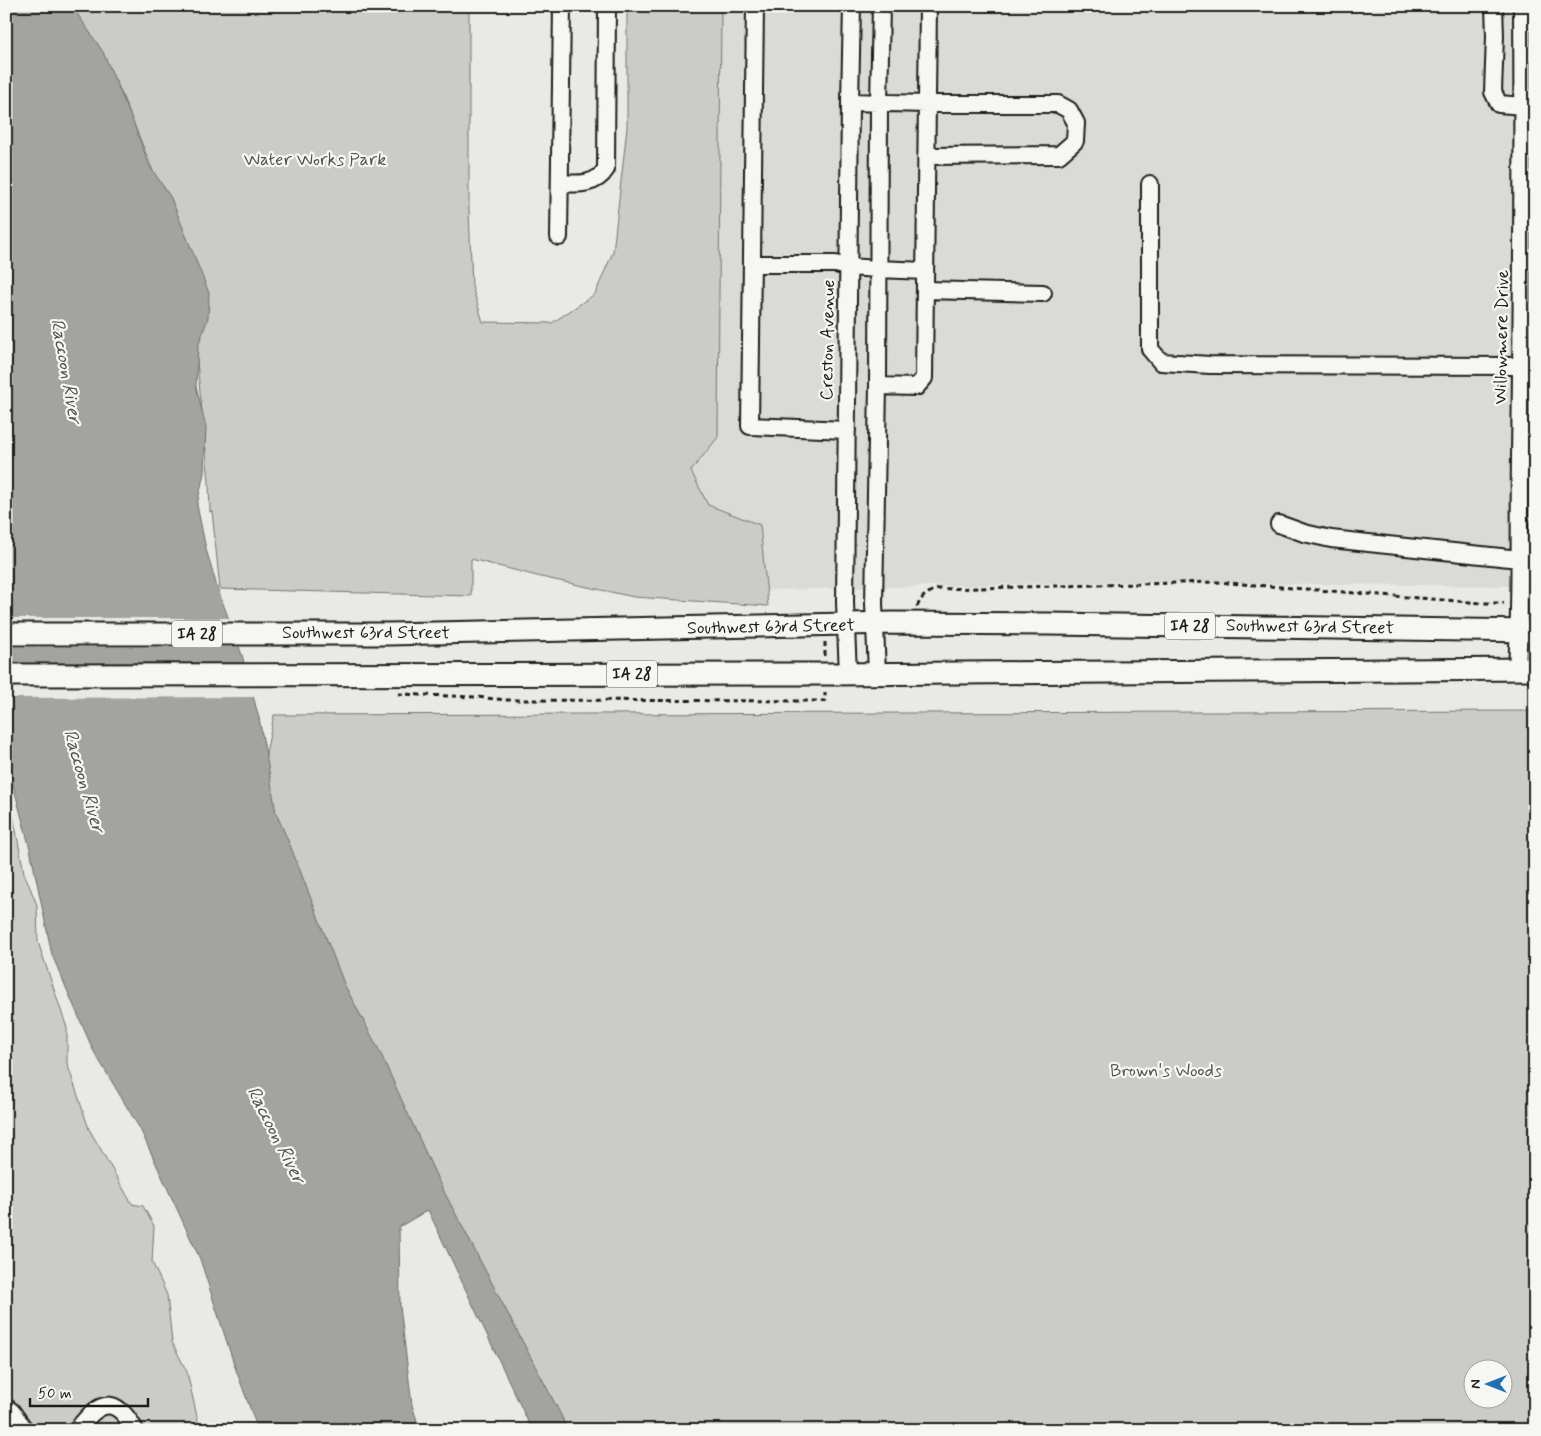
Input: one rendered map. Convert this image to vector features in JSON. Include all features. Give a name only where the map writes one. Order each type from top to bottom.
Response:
[{"type":"main road","name":"Southwest 63rd Street","points":[[6,634],[388,634],[892,623],[1527,631]]},
{"type":"main road","name":"IA 28","points":[[6,675],[848,674],[1526,669]]},
{"type":"street","points":[[559,237],[562,6]]},
{"type":"street","points":[[560,183],[589,183],[602,176],[606,169],[607,6]]},
{"type":"street","points":[[755,6],[750,426],[847,430]]},
{"type":"street","name":"Creston Avenue","points":[[848,674],[835,625],[847,430],[852,6]]},
{"type":"street","points":[[877,673],[875,624],[881,6]]},
{"type":"street","points":[[878,386],[916,387],[924,378],[928,6]]},
{"type":"street","points":[[1494,6],[1493,92],[1499,104],[1523,106]]},
{"type":"street","name":"Willowmere Drive","points":[[1522,6],[1528,294],[1521,366],[1527,454],[1519,559],[1519,603],[1527,631],[1526,669]]},
{"type":"street","points":[[850,102],[1058,104],[1069,110],[1076,123],[1075,141],[1059,155],[926,156]]},
{"type":"street","points":[[1150,184],[1150,349],[1161,362],[1210,365],[1521,366]]},
{"type":"street","points":[[752,264],[835,264],[848,267],[925,271]]},
{"type":"street","points":[[925,290],[1043,293]]},
{"type":"street","points":[[1279,524],[1304,533],[1331,539],[1519,559]]},
{"type":"street","points":[[77,1430],[96,1410],[106,1405],[116,1407],[128,1416],[135,1430]]},
{"type":"street","points":[[6,1407],[25,1430]]},
{"type":"path","points":[[911,612],[924,596],[931,591],[939,589],[1217,582],[1482,603],[1519,603]]},
{"type":"path","points":[[396,694],[507,700],[826,701],[826,674],[835,625]]},
{"type":"shaded area","points":[[638,6],[1535,6],[1535,586],[1102,582],[638,593]]},
{"type":"green space","name":"Water Works Park","points":[[19,6],[469,6],[469,210],[472,286],[483,322],[552,323],[595,294],[613,252],[627,128],[627,6],[721,6],[718,437],[691,471],[708,505],[760,525],[768,606],[634,597],[541,577],[471,559],[471,596],[220,589],[212,511],[210,512],[209,482],[186,252],[116,80],[46,61]]},
{"type":"green space","name":"Brown's Woods","points":[[1535,711],[1535,1430],[545,1430],[249,834],[274,715]]},
{"type":"green space","points":[[6,794],[13,815],[24,873],[37,905],[38,942],[67,1028],[67,1063],[89,1129],[132,1204],[143,1206],[154,1226],[152,1262],[167,1295],[172,1342],[187,1372],[200,1430],[6,1430]]},
{"type":"water","name":"Raccoon River","points":[[6,6],[72,6],[103,52],[134,124],[149,165],[171,198],[209,293],[208,318],[198,346],[196,386],[206,427],[204,473],[197,505],[206,549],[217,587],[242,655],[259,718],[276,813],[345,986],[379,1050],[439,1182],[561,1415],[567,1430],[532,1430],[428,1210],[399,1227],[400,1306],[412,1405],[420,1430],[258,1430],[235,1367],[200,1259],[140,1129],[93,1050],[52,955],[30,849],[6,758]]},
{"type":"pier","points":[[6,618],[231,618],[242,647],[6,647]]},
{"type":"pier","points":[[6,664],[247,664],[256,697],[6,698]]}]
